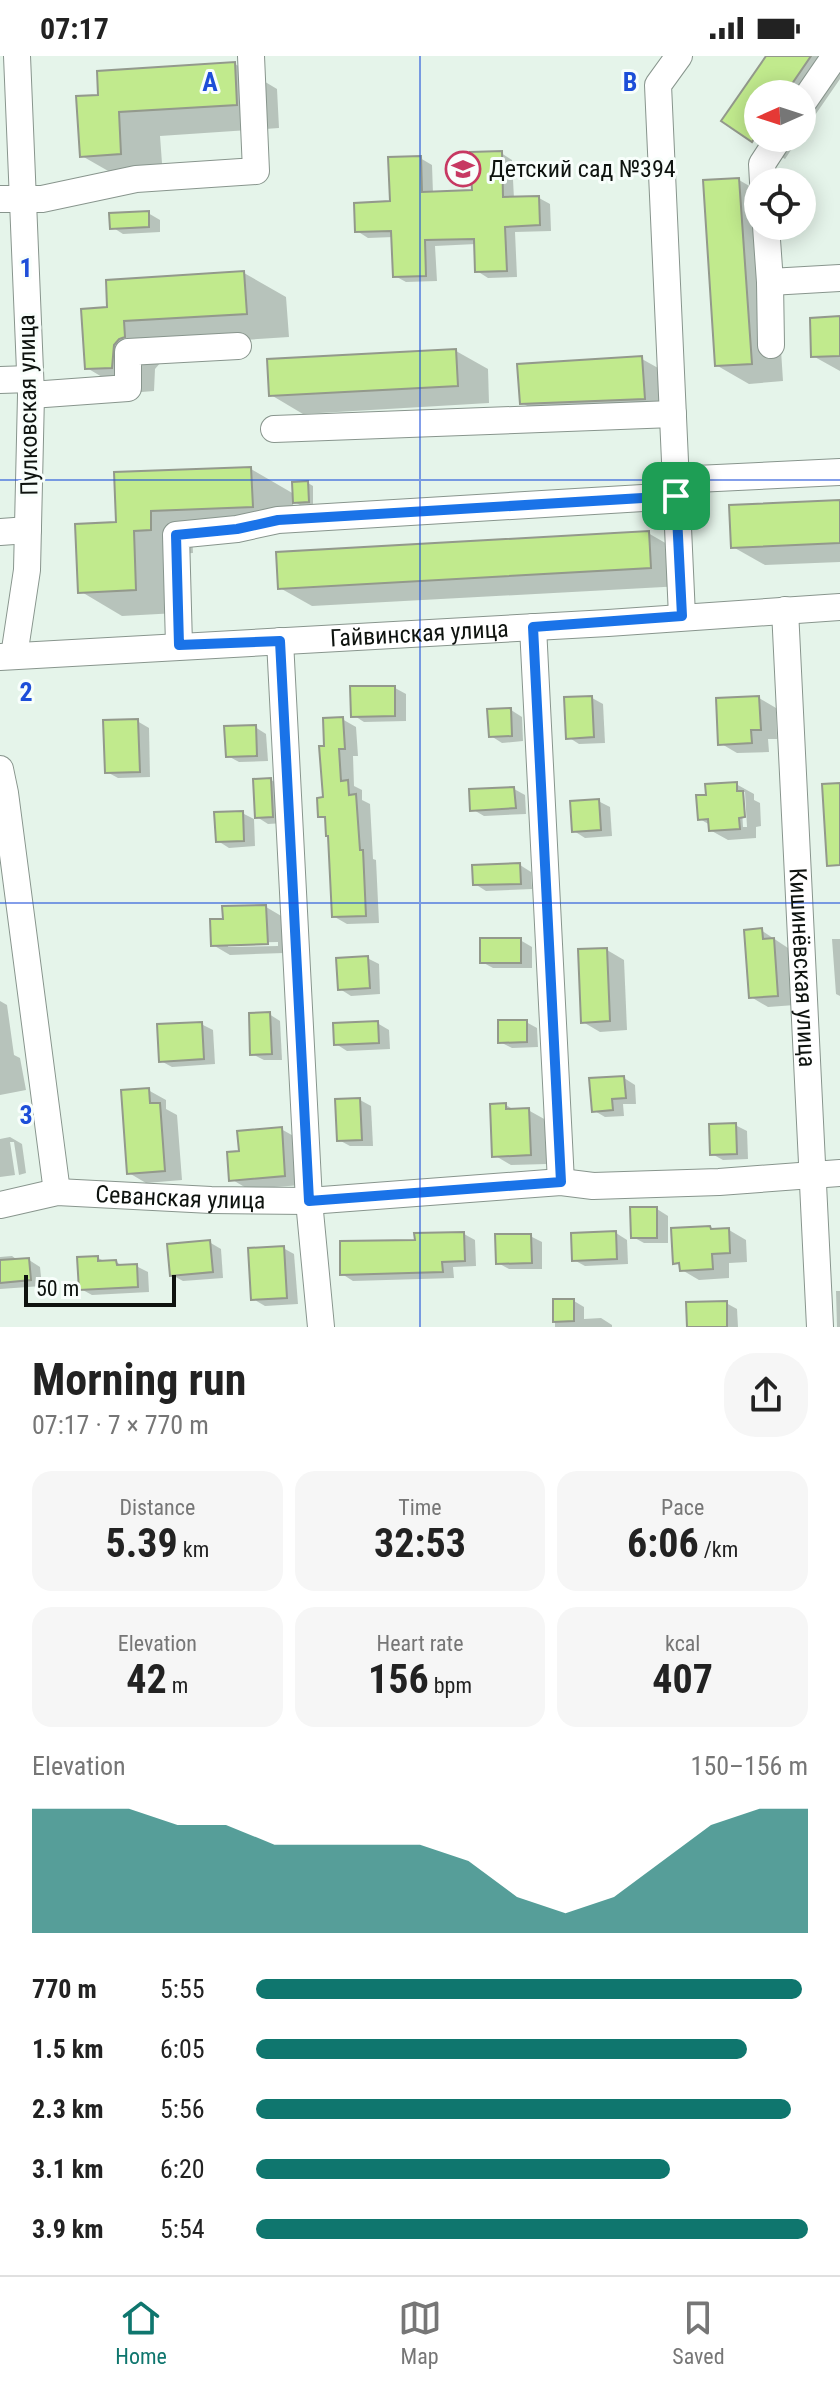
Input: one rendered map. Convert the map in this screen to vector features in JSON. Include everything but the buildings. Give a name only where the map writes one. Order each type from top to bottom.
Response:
[{"type":"street","name":"Пулковская улица","points":[[7,656],[27,570],[28,530],[30,387],[11,198],[17,56]]},
{"type":"street","points":[[11,198],[42,199],[136,179],[256,171],[251,56]]},
{"type":"street","points":[[679,56],[658,85],[682,616]]},
{"type":"street","points":[[816,84],[835,56]]},
{"type":"street","points":[[767,240],[771,345]]},
{"type":"street","points":[[770,282],[840,278]]},
{"type":"street","points":[[0,380],[30,387],[128,388],[128,352],[238,346]]},
{"type":"street","points":[[274,429],[673,414]]},
{"type":"street","points":[[179,645],[176,535],[237,529],[278,520],[840,472]]},
{"type":"street","points":[[0,532],[28,530]]},
{"type":"street","name":"Гайвинская улица","points":[[7,656],[840,607]]},
{"type":"street","name":"Кишинёвская улица","points":[[785,610],[820,1327]]},
{"type":"street","points":[[533,627],[561,1182]]},
{"type":"street","points":[[280,641],[309,1201],[321,1327]]},
{"type":"street","points":[[0,769],[57,1192]]},
{"type":"street","name":"Севанская улица","points":[[0,1205],[57,1192],[211,1200],[309,1201],[561,1182],[593,1186],[719,1182],[840,1173]]},
{"type":"place","name":"Детский сад №394","points":[[463,169]]},
{"type":"route","points":[[676,496],[682,616],[533,627],[561,1182],[309,1201],[280,641],[179,645],[176,535],[237,529],[278,520],[676,496]]}]
